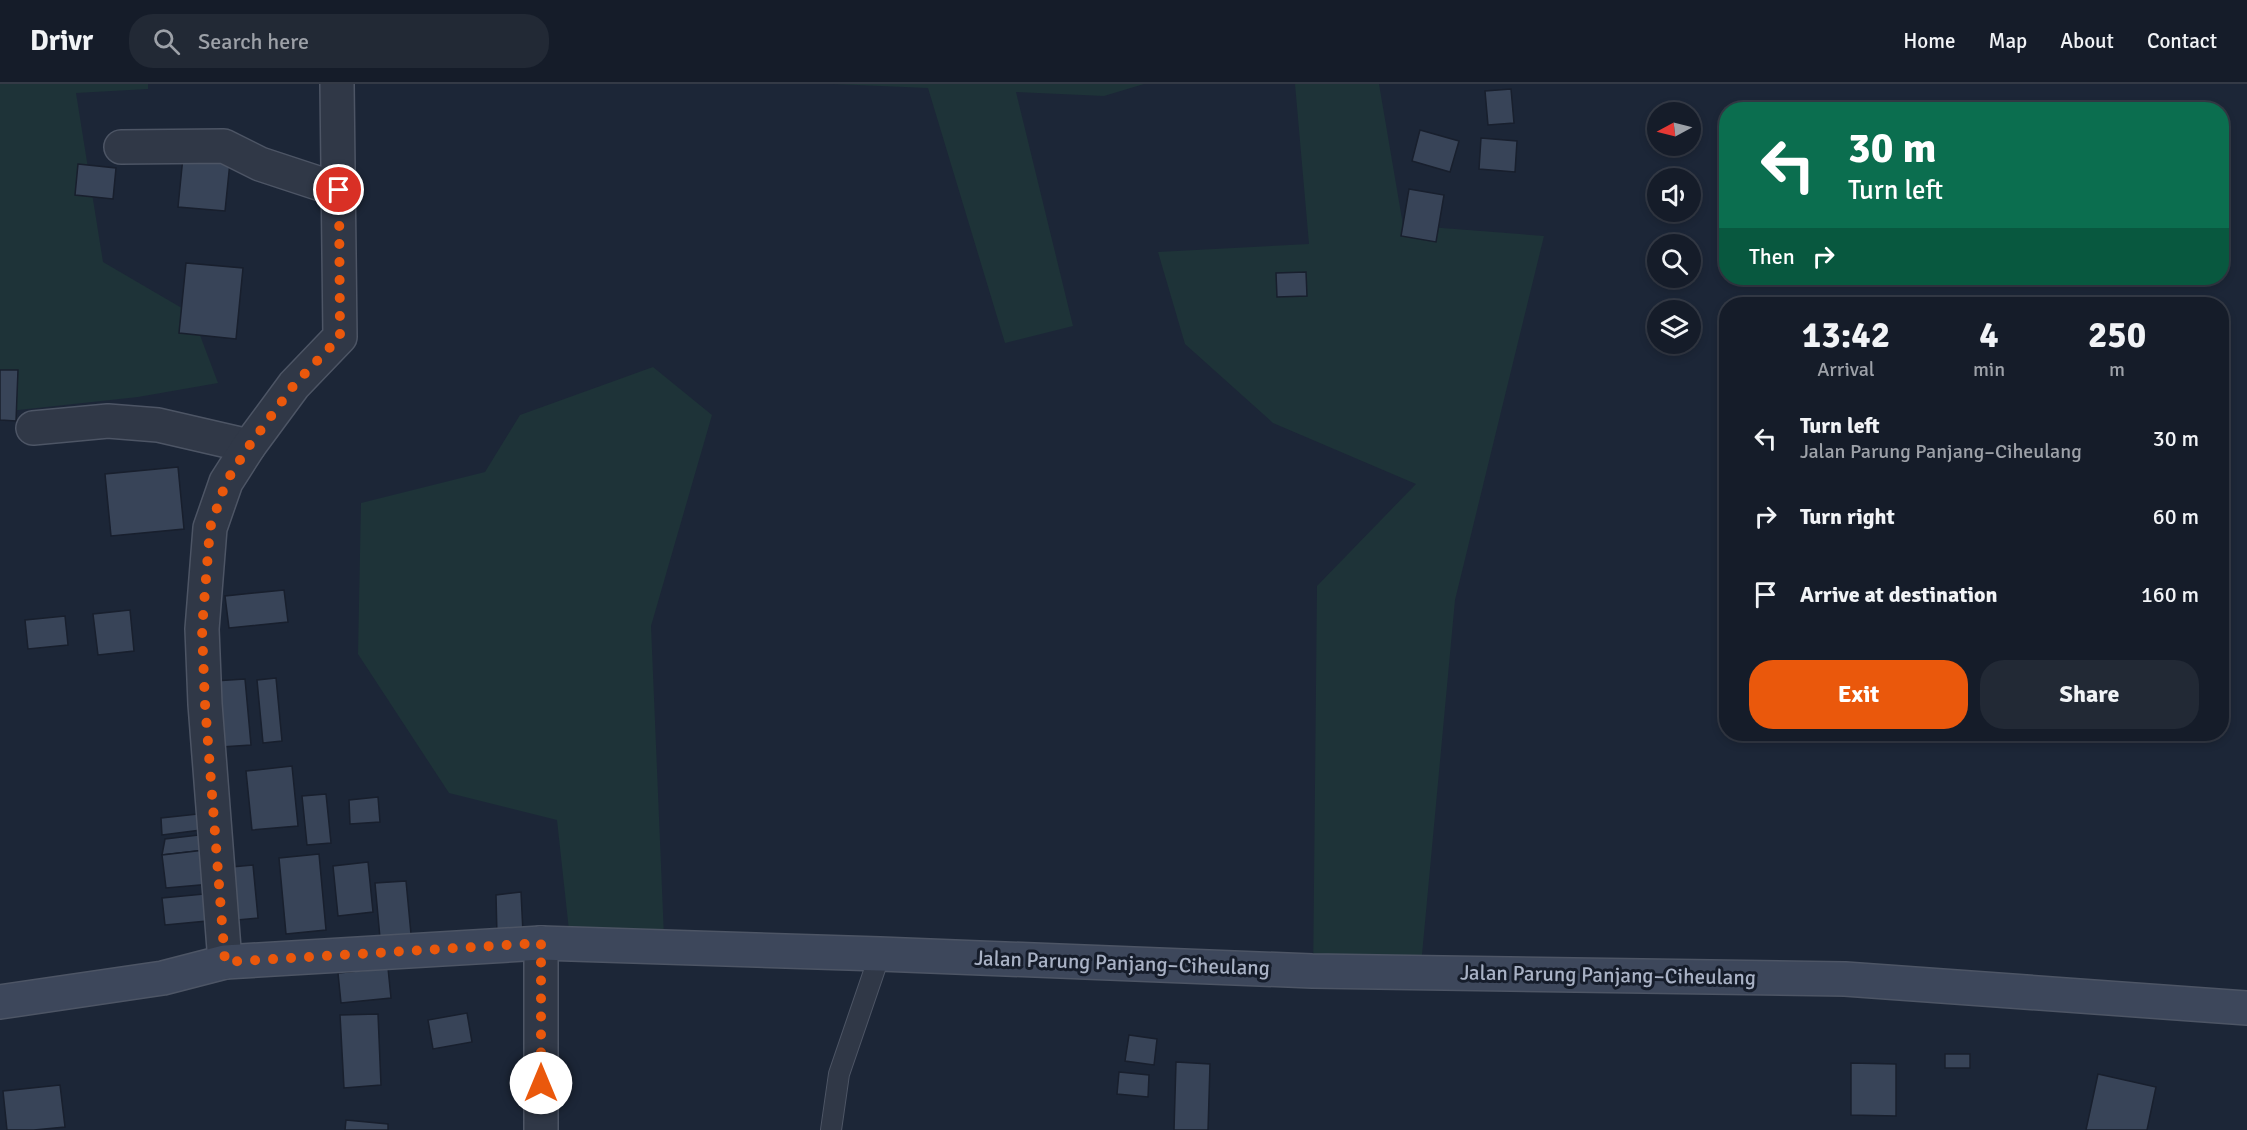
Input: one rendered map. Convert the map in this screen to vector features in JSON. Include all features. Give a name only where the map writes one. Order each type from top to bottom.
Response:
[{"type":"street","points":[[225,962],[205,704],[202,629],[210,528],[226,482],[249,446],[294,385],[340,337],[337,84]]},
{"type":"street","points":[[121,147],[224,146],[260,164],[339,190]]},
{"type":"street","points":[[33,428],[108,421],[158,425],[249,446]]},
{"type":"street","points":[[541,943],[541,1130]]},
{"type":"street","name":"Jalan Parung Panjang–Ciheulang","points":[[0,1002],[163,978],[225,962],[541,943],[1312,971],[1845,979],[2247,1008]]},
{"type":"lane","points":[[831,1130],[839,1074],[880,954]]},
{"type":"green space","points":[[0,84],[148,84],[148,89],[76,93],[103,262],[192,314],[218,383],[138,397],[0,412]]},
{"type":"green space","points":[[833,84],[1144,84],[1104,96],[1016,92],[1073,326],[1005,343],[928,88]]},
{"type":"green space","points":[[1295,84],[1379,84],[1403,225],[1544,236],[1455,600],[1419,987],[1313,983],[1317,586],[1416,484],[1273,423],[1185,344],[1158,252],[1309,244]]},
{"type":"green space","points":[[653,367],[712,415],[651,626],[665,961],[572,958],[557,820],[449,793],[358,654],[361,503],[485,472],[520,415]]},
{"type":"building","points":[[1511,89],[1514,123],[1488,125],[1485,91]]},
{"type":"building","points":[[1420,130],[1459,141],[1450,172],[1412,161]]},
{"type":"building","points":[[1481,138],[1517,141],[1515,172],[1479,169]]},
{"type":"building","points":[[183,157],[230,162],[225,211],[178,207]]},
{"type":"building","points":[[78,164],[116,168],[113,199],[75,195]]},
{"type":"building","points":[[1409,189],[1444,195],[1436,242],[1401,236]]},
{"type":"building","points":[[186,263],[243,268],[236,339],[179,333]]},
{"type":"building","points":[[1306,272],[1307,296],[1277,297],[1276,273]]},
{"type":"building","points":[[0,370],[18,370],[16,421],[0,420]]},
{"type":"building","points":[[178,467],[184,529],[111,536],[105,474]]},
{"type":"building","points":[[284,590],[288,622],[229,628],[225,596]]},
{"type":"building","points":[[130,610],[134,651],[98,655],[93,614]]},
{"type":"building","points":[[65,616],[68,645],[28,649],[25,620]]},
{"type":"building","points":[[276,678],[282,741],[263,743],[257,680]]},
{"type":"building","points":[[245,679],[251,745],[221,747],[214,681]]},
{"type":"building","points":[[292,766],[298,826],[252,830],[246,771]]},
{"type":"building","points":[[326,794],[331,843],[307,845],[302,796]]},
{"type":"building","points":[[378,797],[380,822],[350,824],[349,800]]},
{"type":"building","points":[[207,813],[209,829],[162,835],[161,818]]},
{"type":"building","points":[[207,834],[205,850],[162,855],[165,839]]},
{"type":"building","points":[[205,850],[211,884],[166,888],[162,855]]},
{"type":"building","points":[[319,854],[326,930],[286,934],[279,858]]},
{"type":"building","points":[[368,862],[373,912],[338,916],[333,866]]},
{"type":"building","points":[[253,865],[258,918],[237,920],[231,867]]},
{"type":"building","points":[[406,881],[411,934],[380,938],[375,883]]},
{"type":"building","points":[[521,892],[523,933],[497,936],[496,895]]},
{"type":"building","points":[[204,894],[207,921],[165,925],[162,898]]},
{"type":"building","points":[[388,968],[391,998],[341,1003],[338,973]]},
{"type":"building","points":[[467,1013],[472,1042],[433,1049],[428,1020]]},
{"type":"building","points":[[378,1014],[381,1085],[344,1088],[340,1015]]},
{"type":"building","points":[[1129,1035],[1157,1039],[1154,1065],[1125,1061]]},
{"type":"building","points":[[1945,1054],[1970,1054],[1970,1068],[1945,1068]]},
{"type":"building","points":[[1176,1062],[1210,1064],[1208,1130],[1174,1130]]},
{"type":"building","points":[[1851,1063],[1896,1064],[1896,1116],[1851,1115]]},
{"type":"building","points":[[1119,1072],[1149,1075],[1148,1097],[1117,1094]]},
{"type":"building","points":[[2098,1074],[2156,1087],[2147,1130],[2086,1130]]},
{"type":"building","points":[[60,1085],[65,1127],[7,1130],[3,1091]]},
{"type":"building","points":[[346,1120],[388,1124],[388,1130],[345,1130]]},
{"type":"route","points":[[339,190],[340,337],[294,385],[249,446],[226,482],[210,528],[202,629],[205,704],[225,962],[541,943],[541,1083]]}]
